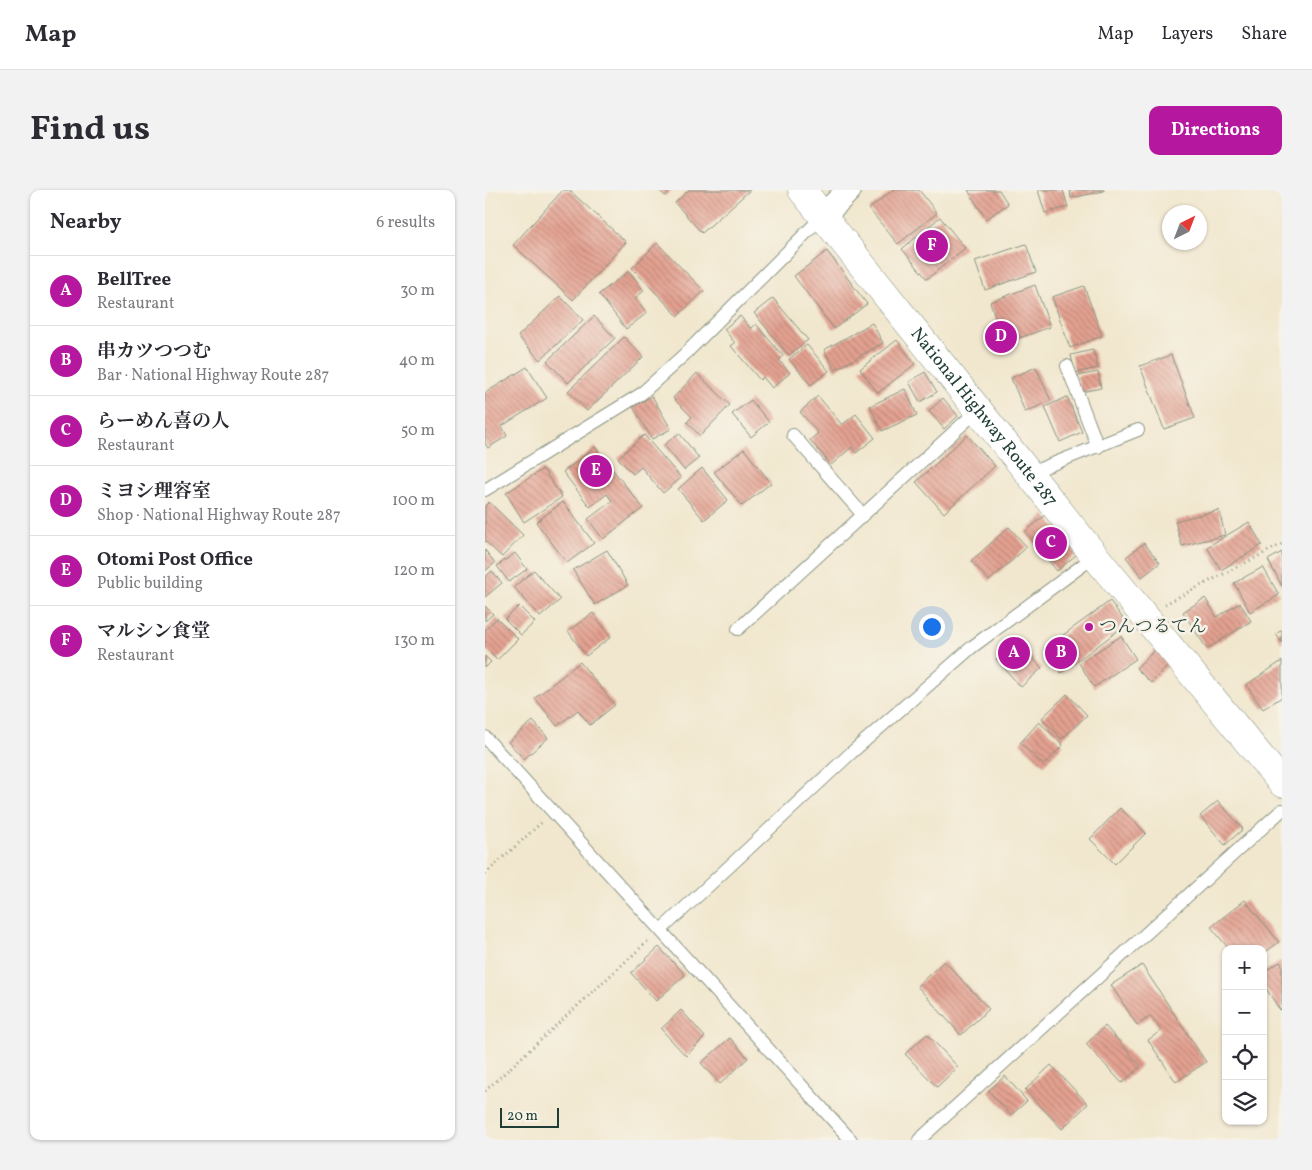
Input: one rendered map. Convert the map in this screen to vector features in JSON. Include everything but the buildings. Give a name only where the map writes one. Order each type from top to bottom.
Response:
[{"type":"highway","name":"National Highway Route 287","points":[[802,190],[1095,556],[1145,614],[1282,783]]},
{"type":"street","points":[[823,216],[849,190]]},
{"type":"lane","points":[[485,490],[641,394],[685,354],[823,216]]},
{"type":"lane","points":[[1067,366],[1098,447]]},
{"type":"lane","points":[[737,629],[978,410]]},
{"type":"lane","points":[[1030,473],[1138,430]]},
{"type":"lane","points":[[793,435],[863,515]]},
{"type":"lane","points":[[661,930],[851,753],[972,647],[1095,556]]},
{"type":"lane","points":[[485,736],[851,1140]]},
{"type":"lane","points":[[919,1140],[1282,810]]},
{"type":"path","points":[[1145,614],[1282,544]]},
{"type":"path","points":[[485,874],[554,812]]},
{"type":"path","points":[[485,1091],[661,930]]},
{"type":"place","name":"マルシン食堂","points":[[932,246]]},
{"type":"place","name":"ミヨシ理容室","points":[[1001,337]]},
{"type":"place","name":"Otomi Post Office","points":[[596,471]]},
{"type":"place","name":"らーめん喜の人","points":[[1051,543]]},
{"type":"place","name":"つんつるてん","points":[[1089,627]]},
{"type":"place","name":"BellTree","points":[[1014,653]]},
{"type":"place","name":"串カツつつむ","points":[[1061,653]]}]
